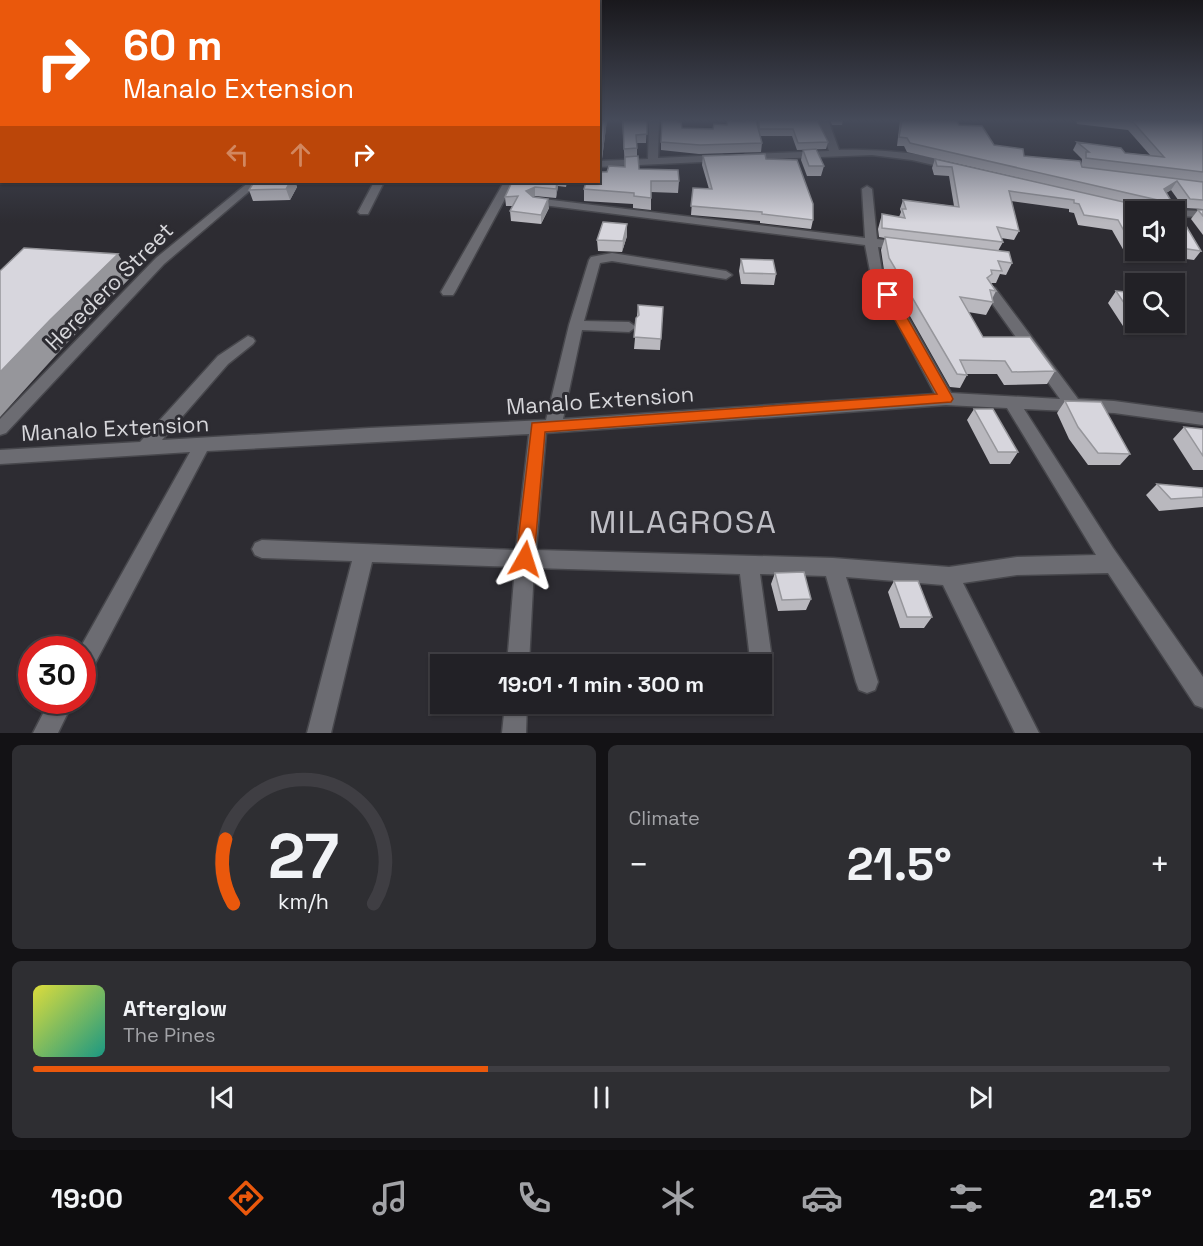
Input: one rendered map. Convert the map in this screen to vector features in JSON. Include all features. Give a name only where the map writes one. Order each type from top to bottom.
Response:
[{"type":"street","points":[[653,154],[653,161]]},
{"type":"street","points":[[600,164],[808,154]]},
{"type":"street","points":[[895,154],[969,171]]},
{"type":"street","name":"Heredero Street","points":[[0,429],[160,261],[254,183]]},
{"type":"street","points":[[364,212],[378,183]]},
{"type":"street","points":[[448,292],[508,183]]},
{"type":"street","points":[[867,189],[872,254],[876,271],[946,399]]},
{"type":"street","points":[[535,201],[917,248]]},
{"type":"street","points":[[1185,213],[1203,214]]},
{"type":"street","points":[[519,654],[525,559],[545,426],[593,265],[599,258],[612,257],[643,260],[726,275]]},
{"type":"street","points":[[990,291],[1073,405]]},
{"type":"street","points":[[576,325],[629,327]]},
{"type":"street","points":[[144,449],[223,360],[248,341]]},
{"type":"street","name":"Manalo Extension","points":[[0,457],[545,426],[946,399],[1114,407],[1203,419]]},
{"type":"street","points":[[1012,402],[1113,564],[1203,697]]},
{"type":"street","points":[[96,639],[202,445]]},
{"type":"street","points":[[262,549],[833,567],[949,576],[1017,566],[1113,564]]},
{"type":"street","points":[[319,733],[364,553]]},
{"type":"street","points":[[748,566],[760,654]]},
{"type":"street","points":[[833,567],[867,682]]},
{"type":"street","points":[[949,576],[1026,733]]},
{"type":"street","points":[[45,733],[55,714]]},
{"type":"street","points":[[514,733],[515,714]]},
{"type":"building","points":[[765,154],[766,159],[797,160],[813,204],[813,220],[762,214],[762,212],[691,206],[693,188],[712,189],[703,156]]},
{"type":"building","points":[[805,154],[818,154],[824,166],[809,166]]},
{"type":"building","points":[[959,154],[1024,154],[1080,161],[1082,167],[1203,182],[1203,200],[1190,199],[1177,181],[1164,189],[1171,201],[1162,201]]},
{"type":"building","points":[[1086,154],[1137,154],[1164,157],[1162,154],[1203,154],[1203,172],[1086,158]]},
{"type":"building","points":[[638,156],[639,169],[678,170],[679,181],[651,181],[651,198],[634,196],[634,193],[584,189],[586,183],[600,183],[600,172],[607,172],[609,166],[625,167],[625,157]]},
{"type":"building","points":[[935,159],[1125,202],[1125,233],[1118,220],[1084,215],[1079,204],[1074,203],[1074,200],[1009,191],[1019,231],[997,227],[1003,242],[882,228],[882,214],[905,218],[902,209],[906,209],[903,200],[959,207],[952,167],[937,166]]},
{"type":"building","points":[[253,183],[289,183],[286,189],[249,190]]},
{"type":"building","points":[[512,183],[557,183],[556,189],[535,187],[526,191],[533,197],[548,199],[541,215],[510,211],[518,196],[505,197]]},
{"type":"building","points":[[603,222],[627,224],[623,241],[597,240]]},
{"type":"building","points":[[1185,224],[1201,251],[1185,249]]},
{"type":"building","points":[[885,237],[1009,252],[1012,263],[998,261],[1002,271],[991,270],[992,274],[987,278],[996,291],[990,290],[993,302],[960,297],[983,337],[1030,337],[1055,371],[1012,372],[1005,361],[960,360],[967,375],[957,374],[889,258]]},
{"type":"building","points":[[24,248],[118,254],[0,372],[0,271]]},
{"type":"building","points":[[741,259],[773,260],[776,274],[744,273]]},
{"type":"building","points":[[1116,291],[1125,292],[1125,304]]},
{"type":"building","points":[[638,305],[663,307],[661,339],[634,337],[636,318],[639,315]]},
{"type":"building","points":[[1065,401],[1101,402],[1130,454],[1098,453],[1078,427]]},
{"type":"building","points":[[974,409],[993,409],[1018,452],[998,452]]},
{"type":"building","points":[[1184,427],[1203,429],[1203,456]]},
{"type":"building","points":[[1157,484],[1203,488],[1203,497],[1171,499]]},
{"type":"building","points":[[804,572],[811,599],[782,600],[775,573]]},
{"type":"building","points":[[894,581],[918,581],[932,617],[907,617]]},
{"type":"district","name":"MILAGROSA","points":[[683,522]]},
{"type":"route","points":[[525,559],[538,427],[946,399],[888,295]]}]
